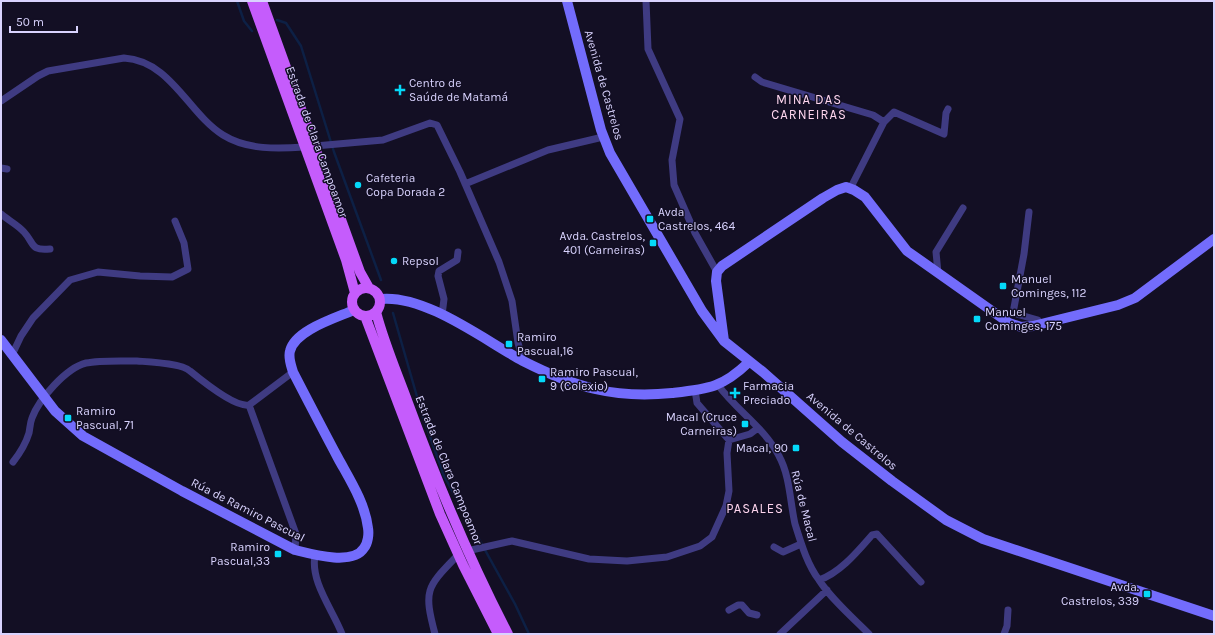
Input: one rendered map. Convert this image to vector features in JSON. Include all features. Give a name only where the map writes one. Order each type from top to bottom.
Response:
[{"type":"main road","name":"Estrada de Clara Campoamor","points":[[252,1],[360,272],[369,288],[376,292],[380,299]]},
{"type":"main road","name":"Estrada de Clara Campoamor","points":[[262,1],[346,260],[355,293],[352,302],[354,310]]},
{"type":"main road","points":[[355,293],[361,288],[369,288]]},
{"type":"main road","points":[[354,310],[365,316],[376,312],[380,304],[380,299]]},
{"type":"main road","name":"Estrada de Clara Campoamor","points":[[376,312],[431,465],[467,551],[498,634]]},
{"type":"main road","name":"Estrada de Clara Campoamor","points":[[365,316],[416,454],[467,551],[508,634]]},
{"type":"street","name":"Avenida de Castrelos","points":[[567,1],[603,137],[617,167],[664,248],[702,311],[724,341],[763,372],[842,442],[914,498],[958,528],[983,539],[1214,616]]},
{"type":"street","points":[[646,1],[648,48],[680,119],[672,160],[674,185],[695,233],[718,272]]},
{"type":"street","points":[[1,101],[48,71],[124,58],[137,59],[171,80],[196,112],[224,136],[249,145],[273,149],[383,140],[430,123],[434,123],[440,128],[498,262],[512,301],[518,343],[523,360]]},
{"type":"street","points":[[755,77],[762,82],[873,115],[884,122]]},
{"type":"street","points":[[850,189],[884,122],[894,112],[944,134],[948,109]]},
{"type":"street","points":[[465,184],[548,150],[603,137]]},
{"type":"street","points":[[724,341],[717,288],[718,272],[722,266],[823,198],[837,190],[846,188],[865,197],[903,247],[1009,323],[1021,327],[1040,325],[1118,305],[1135,298],[1214,239]]},
{"type":"street","points":[[938,273],[936,252],[962,208]]},
{"type":"street","points":[[1029,212],[1024,254],[1013,313],[1038,320],[1040,325]]},
{"type":"street","points":[[1,214],[24,232],[33,247],[39,250],[50,249]]},
{"type":"street","points":[[12,355],[21,336],[33,318],[70,280],[98,272],[172,277],[188,269],[184,243],[175,222]]},
{"type":"street","points":[[442,315],[444,299],[438,276],[439,271],[457,260],[458,252]]},
{"type":"street","points":[[380,299],[411,302],[442,315],[523,360],[573,382],[616,394],[646,396],[695,390],[718,385],[727,381],[749,362]]},
{"type":"street","name":"Rúa de Ramiro Pascual","points":[[1,340],[43,397],[68,423],[100,446],[253,529],[295,550],[315,555],[334,557],[354,556],[364,549],[369,530],[364,510],[352,484],[293,372],[289,357],[290,350],[299,337],[316,326],[354,310]]},
{"type":"street","points":[[13,462],[21,451],[29,434],[32,418],[43,397],[69,372],[86,363],[144,362],[187,368],[206,386],[242,406],[249,406],[293,372]]},
{"type":"street","name":"Rúa de Macal","points":[[718,385],[738,408],[767,437],[780,457],[801,544],[819,580],[868,634]]},
{"type":"street","points":[[435,634],[428,596],[430,586],[446,566],[467,551],[512,541],[589,559],[627,562],[667,557],[700,546],[712,537],[726,506],[729,491],[727,453],[729,440],[697,402],[695,390]]},
{"type":"street","points":[[249,406],[296,534],[295,550]]},
{"type":"street","points":[[729,440],[750,434],[758,428]]},
{"type":"street","points":[[819,580],[827,578],[850,559],[872,535],[877,534],[921,582]]},
{"type":"street","points":[[774,547],[782,552],[801,544]]},
{"type":"street","points":[[315,555],[314,567],[319,584],[342,634]]},
{"type":"street","points":[[780,634],[827,590]]},
{"type":"street","points":[[728,610],[742,604],[749,614],[757,615]]},
{"type":"street","points":[[1004,634],[1007,626],[1008,610]]},
{"type":"waterway","points":[[237,1],[244,21],[252,31]]},
{"type":"waterway","points":[[277,20],[286,23],[301,46],[334,152],[381,280]]},
{"type":"waterway","points":[[393,313],[422,414],[444,476],[515,604],[529,634]]},
{"type":"place","name":"Centro de Saúde de Matamá","points":[[400,90]]},
{"type":"place","name":"Cafeteria Copa Dorada 2","points":[[358,185]]},
{"type":"place","name":"Avda Castrelos, 464","points":[[650,219]]},
{"type":"place","name":"Avda. Castrelos, 401 (Carneiras)","points":[[653,243]]},
{"type":"place","name":"Repsol","points":[[394,261]]},
{"type":"place","name":"Manuel Cominges, 112","points":[[1003,286]]},
{"type":"place","name":"Manuel Cominges, 175","points":[[977,319]]},
{"type":"place","name":"Ramiro Pascual,16","points":[[509,344]]},
{"type":"place","name":"Ramiro Pascual, 9 (Colexio)","points":[[542,379]]},
{"type":"place","name":"Farmacia Preciado","points":[[735,393]]},
{"type":"place","name":"Ramiro Pascual, 71","points":[[68,418]]},
{"type":"place","name":"Macal (Cruce Carneiras)","points":[[745,424]]},
{"type":"place","name":"Macal, 90","points":[[796,448]]},
{"type":"place","name":"Ramiro Pascual,33","points":[[278,554]]},
{"type":"place","name":"Avda. Castrelos, 339","points":[[1147,594]]},
{"type":"district","name":"MINA DAS CARNEIRAS","points":[[809,106]]},
{"type":"district","name":"PASALES","points":[[755,508]]}]
